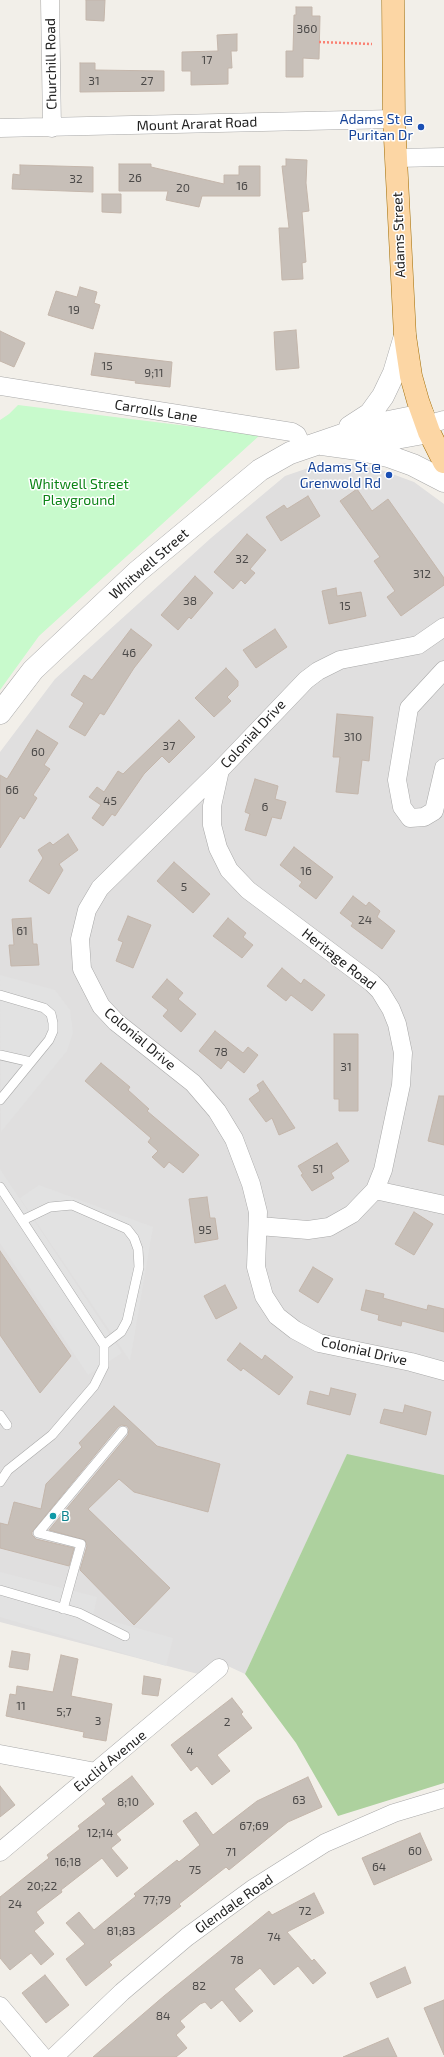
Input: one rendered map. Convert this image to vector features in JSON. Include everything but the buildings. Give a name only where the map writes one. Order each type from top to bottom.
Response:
[{"type":"main road","name":"Adams Street","points":[[393,0],[394,120],[397,158],[399,248],[405,336],[411,376],[444,462]]},
{"type":"street","name":"Churchill Road","points":[[50,0],[52,128]]},
{"type":"street","name":"Mount Ararat Road","points":[[0,128],[394,120]]},
{"type":"street","points":[[397,158],[444,157]]},
{"type":"street","points":[[312,446],[364,419],[374,408],[394,373],[405,336]]},
{"type":"street","name":"Carrolls Lane","points":[[0,386],[292,432],[297,434],[312,446]]},
{"type":"street","name":"Whitwell Street","points":[[0,713],[33,670],[137,572],[260,470],[284,456],[312,446],[374,442],[430,423]]},
{"type":"street","points":[[312,446],[358,449],[388,456],[413,465],[444,481]]},
{"type":"street","name":"Colonial Drive","points":[[444,628],[418,645],[352,657],[330,664],[318,671],[292,692],[220,770],[100,888],[92,899],[85,917],[80,938],[82,969],[94,996],[107,1014],[193,1083],[217,1110],[239,1149],[256,1200],[259,1226],[256,1267],[264,1296],[277,1316],[295,1330],[318,1343],[444,1371]]},
{"type":"street","points":[[444,670],[409,708],[397,780],[402,807],[410,818],[424,817],[434,811],[444,768]]},
{"type":"street","name":"Heritage Road","points":[[220,770],[212,806],[212,824],[218,848],[229,870],[248,890],[372,983],[385,999],[398,1024],[403,1053],[401,1085],[383,1170],[375,1190],[352,1214],[329,1227],[308,1230],[259,1226]]},
{"type":"street","points":[[375,1190],[444,1205]]},
{"type":"street","name":"Euclid Avenue","points":[[0,1852],[219,1668]]},
{"type":"street","points":[[0,1754],[96,1772]]},
{"type":"street","name":"Glendale Road","points":[[54,2057],[122,1992],[187,1937],[254,1888],[325,1843],[394,1813],[444,1798]]},
{"type":"street","points":[[0,2006],[43,2057]]},
{"type":"lane","points":[[0,995],[35,1004],[44,1008],[51,1014],[53,1022],[53,1031],[49,1040],[0,1100]]},
{"type":"lane","points":[[0,1054],[31,1062]]},
{"type":"lane","points":[[0,1187],[104,1345],[104,1366],[94,1386],[52,1435],[4,1469],[0,1482]]},
{"type":"lane","points":[[23,1220],[50,1207],[72,1205],[127,1229],[134,1238],[138,1249],[139,1267],[127,1321],[121,1332],[104,1345]]},
{"type":"lane","points":[[0,1415],[7,1425]]},
{"type":"lane","points":[[63,1609],[81,1544],[38,1533],[123,1431]]},
{"type":"lane","points":[[0,1590],[78,1613],[125,1636]]},
{"type":"path","points":[[319,42],[372,44]]},
{"type":"shaded area","points":[[345,463],[376,468],[414,482],[444,504],[444,1475],[347,1455],[245,1674],[215,1660],[198,1674],[0,1622],[0,752],[55,679],[211,538],[285,476],[317,465]]},
{"type":"shaded area","points":[[0,975],[55,990],[70,1010],[73,1033],[67,1051],[1,1132]]},
{"type":"shaded area","points":[[0,1169],[122,1353],[88,1375],[0,1243]]},
{"type":"shaded area","points":[[39,1185],[153,1227],[130,1361],[20,1198]]},
{"type":"shaded area","points":[[0,1572],[97,1597],[93,1616],[173,1638],[166,1666],[0,1617]]},
{"type":"green space","name":"Whitwell Street Playground","points":[[18,405],[260,435],[39,636],[0,690],[0,420]]},
{"type":"green space","points":[[347,1454],[444,1475],[444,1783],[338,1816],[296,1743],[245,1674]]},
{"type":"place","name":"Adams St @ Puritan Dr","points":[[421,127]]},
{"type":"place","name":"Adams St @ Grenwold Rd","points":[[389,475]]},
{"type":"place","name":"B","points":[[53,1516]]}]
